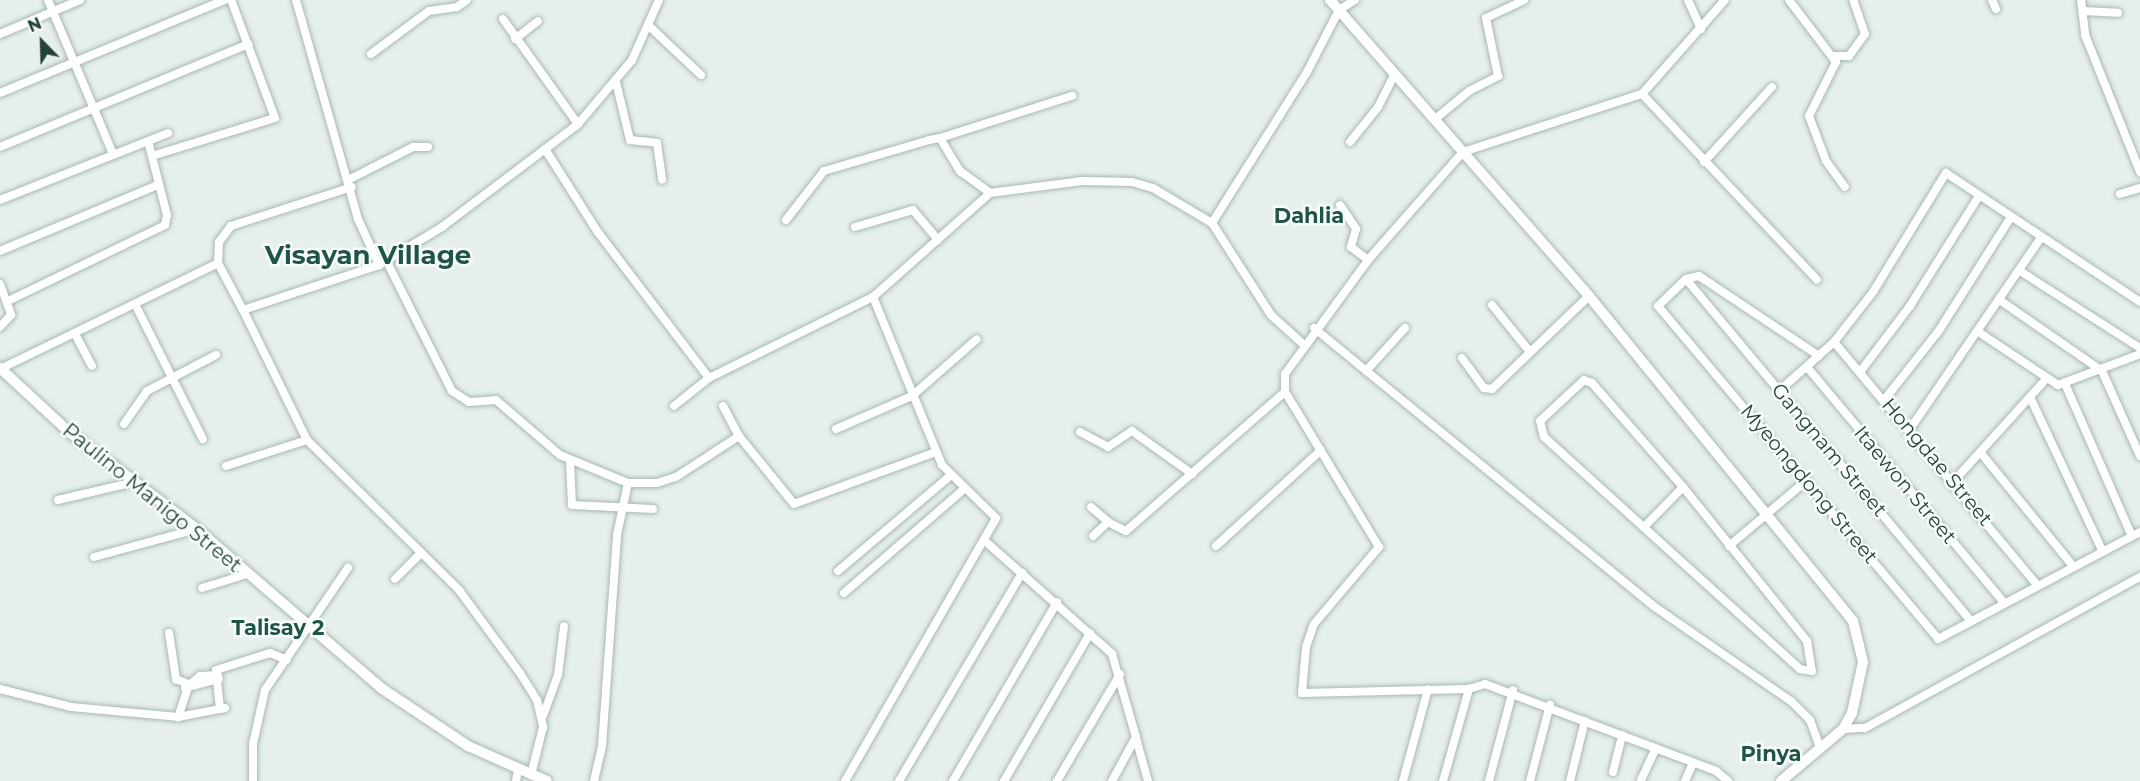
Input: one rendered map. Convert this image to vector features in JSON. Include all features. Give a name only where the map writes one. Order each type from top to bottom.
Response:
[{"type":"street","points":[[48,0],[113,154]]},
{"type":"street","points":[[0,34],[80,0]]},
{"type":"street","points":[[0,93],[225,0]]},
{"type":"street","points":[[152,156],[272,121],[249,44],[231,0]]},
{"type":"street","points":[[296,0],[351,183],[358,219],[452,391],[469,402],[496,400],[570,461],[628,483],[657,483],[676,477],[739,436]]},
{"type":"street","points":[[371,54],[429,11],[457,7],[467,0]]},
{"type":"street","points":[[243,310],[382,262],[442,227],[578,124],[616,82],[648,25],[659,0]]},
{"type":"street","points":[[1330,0],[1589,296],[1839,600],[1861,641],[1861,685],[1842,729],[1781,781]]},
{"type":"street","points":[[1212,223],[1301,82],[1340,10],[1355,0]]},
{"type":"street","points":[[1434,120],[1469,91],[1498,76],[1486,18],[1524,0]]},
{"type":"street","points":[[1688,0],[1701,29]]},
{"type":"street","points":[[1725,0],[1642,94],[1463,152],[1368,260],[1302,344],[1288,364],[1285,392],[1379,552],[1314,624],[1306,647],[1302,693],[1469,688],[1491,684],[1513,690],[1693,763],[1728,781]]},
{"type":"street","points":[[1789,0],[1833,56],[1833,78],[1809,116],[1826,161],[1845,187]]},
{"type":"street","points":[[1833,56],[1849,56],[1865,34],[1853,0]]},
{"type":"street","points":[[1992,0],[1995,9]]},
{"type":"street","points":[[2081,0],[2085,35],[2140,172]]},
{"type":"street","points":[[2083,11],[2118,13]]},
{"type":"street","points":[[503,19],[515,39],[578,124]]},
{"type":"street","points":[[515,39],[538,21]]},
{"type":"street","points":[[648,25],[701,75]]},
{"type":"street","points":[[0,147],[249,44]]},
{"type":"street","points":[[1350,142],[1378,107],[1394,75]]},
{"type":"street","points":[[616,82],[630,140],[657,143],[662,180]]},
{"type":"street","points":[[1704,162],[1772,87]]},
{"type":"street","points":[[1642,94],[1817,280]]},
{"type":"street","points":[[786,220],[827,169],[940,138],[1072,96]]},
{"type":"street","points":[[0,200],[168,133]]},
{"type":"street","points":[[940,138],[960,171],[990,193]]},
{"type":"street","points":[[8,301],[165,225],[167,215],[148,141]]},
{"type":"street","points":[[428,147],[413,147],[351,183],[231,226],[219,242],[218,263],[307,440],[421,554],[500,643],[542,718]]},
{"type":"street","points":[[545,149],[597,231],[709,378]]},
{"type":"street","points":[[1779,391],[1834,342],[1885,276],[1946,173],[2140,302]]},
{"type":"street","points":[[674,406],[709,378],[873,297],[990,193],[1082,181],[1132,182],[1153,188],[1212,223],[1271,315],[1302,344]]},
{"type":"street","points":[[0,250],[158,185]]},
{"type":"street","points":[[2120,194],[2140,188]]},
{"type":"street","points":[[1860,372],[1910,306],[1979,196]]},
{"type":"street","points":[[1340,205],[1356,229],[1351,247],[1368,260]]},
{"type":"street","points":[[855,227],[913,210],[938,240]]},
{"type":"street","points":[[1885,399],[1938,332],[2011,217]]},
{"type":"street","points":[[1910,429],[1980,333],[2041,238]]},
{"type":"street","points":[[0,369],[136,306],[218,263]]},
{"type":"street","points":[[2020,271],[2140,348]]},
{"type":"street","points":[[1686,279],[1699,276],[1819,356]]},
{"type":"street","name":"Gangnam Street","points":[[1686,279],[1971,621]]},
{"type":"street","name":"Myeongdong Street","points":[[1686,279],[1658,306],[1807,480],[1938,639],[2136,534]]},
{"type":"street","points":[[0,284],[8,301],[10,318],[0,327]]},
{"type":"street","points":[[1462,358],[1490,390],[1589,296]]},
{"type":"street","points":[[845,781],[986,542],[995,513],[963,490],[950,476],[936,452],[873,297]]},
{"type":"street","points":[[2001,301],[2102,371],[2140,456]]},
{"type":"street","points":[[1492,305],[1530,352]]},
{"type":"street","points":[[136,306],[173,375],[203,439]]},
{"type":"street","points":[[1314,328],[1655,608],[1791,701],[1810,720],[1820,747]]},
{"type":"street","points":[[1366,371],[1405,328]]},
{"type":"street","points":[[1980,333],[2046,379],[2066,386],[2140,354]]},
{"type":"street","points":[[75,334],[92,366]]},
{"type":"street","points":[[836,429],[912,396],[977,339]]},
{"type":"street","name":"Hongdae Street","points":[[1834,342],[1885,399],[2037,585]]},
{"type":"street","points":[[124,424],[147,391],[173,375],[216,355]]},
{"type":"street","name":"Itaewon Street","points":[[1807,367],[2004,603]]},
{"type":"street","name":"Paulino Manigo Street","points":[[0,369],[69,432],[197,529],[309,630],[418,714],[517,776],[531,776],[547,781]]},
{"type":"street","points":[[1953,482],[2046,379]]},
{"type":"street","points":[[1580,382],[1592,383],[1683,487],[1807,641],[1812,671],[1800,669],[1644,527],[1544,437],[1540,421],[1580,382]]},
{"type":"street","points":[[2066,386],[2136,534]]},
{"type":"street","points":[[1091,507],[1108,522],[1126,531],[1285,392]]},
{"type":"street","points":[[2030,397],[2102,550]]},
{"type":"street","points":[[723,406],[739,436],[794,504],[936,452]]},
{"type":"street","points":[[1080,432],[1108,447],[1132,431],[1192,474]]},
{"type":"street","points":[[226,466],[307,440]]},
{"type":"street","points":[[1216,546],[1321,450]]},
{"type":"street","points":[[1980,452],[2072,566]]},
{"type":"street","points":[[570,461],[568,502],[653,509]]},
{"type":"street","points":[[838,572],[950,476]]},
{"type":"street","points":[[1729,546],[1807,480]]},
{"type":"street","points":[[58,500],[135,482]]},
{"type":"street","points":[[594,781],[602,746],[621,508],[628,483]]},
{"type":"street","points":[[1644,527],[1683,487]]},
{"type":"street","points":[[844,593],[963,490]]},
{"type":"street","points":[[1093,536],[1108,522]]},
{"type":"street","points":[[94,557],[197,529]]},
{"type":"street","points":[[986,542],[1105,644],[1120,675],[1148,781]]},
{"type":"street","points":[[395,579],[421,554]]},
{"type":"street","points":[[253,781],[253,744],[265,690],[309,630],[348,568]]},
{"type":"street","points":[[899,781],[1022,573]]},
{"type":"street","points":[[202,588],[247,574]]},
{"type":"street","points":[[1842,729],[1865,728],[2140,577]]},
{"type":"street","points":[[952,781],[1057,602]]},
{"type":"street","points":[[531,776],[542,718],[558,675],[564,626]]},
{"type":"street","points":[[169,633],[176,679],[187,685],[218,677]]},
{"type":"street","points":[[1004,781],[1090,633]]},
{"type":"street","points":[[0,689],[70,707],[178,717],[222,708],[216,670],[270,653],[287,660]]},
{"type":"street","points":[[1057,781],[1120,675]]},
{"type":"street","points":[[178,717],[187,685]]},
{"type":"street","points":[[1443,781],[1469,688]]},
{"type":"street","points":[[1403,781],[1428,689]]},
{"type":"street","points":[[1489,781],[1513,690]]},
{"type":"street","points":[[1530,781],[1550,705]]},
{"type":"street","points":[[1570,781],[1585,721]]},
{"type":"street","points":[[1613,772],[1622,735]]},
{"type":"street","points":[[1112,781],[1136,737]]},
{"type":"street","points":[[1641,780],[1656,748]]},
{"type":"street","points":[[1685,781],[1693,763]]},
{"type":"district","name":"Dahlia","points":[[1309,216]]},
{"type":"district","name":"Visayan Village","points":[[368,256]]},
{"type":"district","name":"Talisay 2","points":[[278,628]]},
{"type":"district","name":"Pinya","points":[[1771,754]]}]
